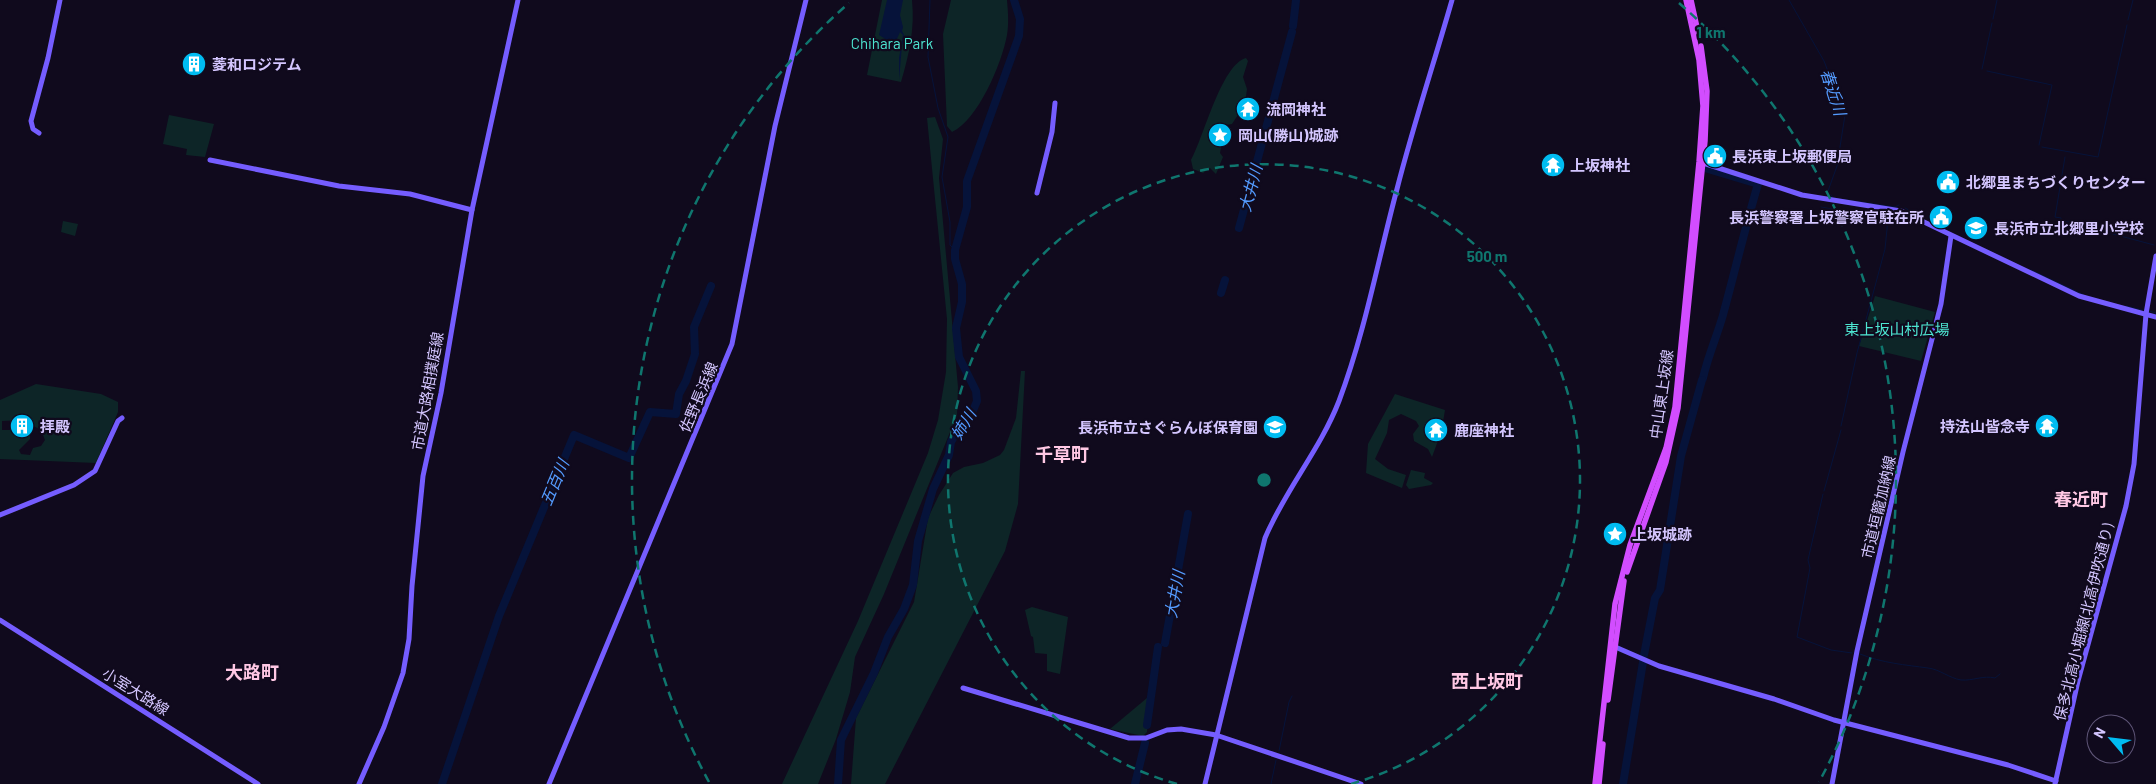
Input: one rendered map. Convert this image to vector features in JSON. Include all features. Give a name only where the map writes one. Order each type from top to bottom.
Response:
[{"type":"main road","name":"中山東上坂線","points":[[1686,0],[1696,42],[1703,91],[1701,163]]},
{"type":"main road","name":"中山東上坂線","points":[[1599,784],[1615,604],[1628,552],[1662,460],[1672,422],[1707,107],[1706,83],[1691,0]]},
{"type":"main road","name":"中山東上坂線","points":[[1595,784],[1612,646]]},
{"type":"street","points":[[39,133],[33,129],[31,121],[60,0]]},
{"type":"street","name":"市道大路相撲庭線","points":[[359,784],[384,727],[403,673],[410,632],[419,497],[441,392],[472,210],[518,0]]},
{"type":"street","name":"佐野長浜線","points":[[550,784],[732,344],[775,126],[806,0]]},
{"type":"street","points":[[1205,784],[1265,538],[1274,516],[1326,429],[1338,402],[1357,347],[1406,156],[1452,0]]},
{"type":"street","points":[[1037,193],[1052,132],[1055,104]]},
{"type":"street","points":[[210,160],[339,186],[410,194],[472,210]]},
{"type":"street","points":[[1701,163],[1802,195],[1901,211],[2080,296],[2156,317]]},
{"type":"street","name":"市道垣籠加納線","points":[[1832,784],[1843,723],[1903,452],[1937,323],[1951,236]]},
{"type":"street","name":"保多北高小堀線(北高伊吹通り)","points":[[2056,783],[2078,681],[2126,506],[2134,464],[2146,314],[2156,256]]},
{"type":"street","points":[[0,515],[74,485],[95,471],[118,421],[122,418]]},
{"type":"street","name":"小室大路線","points":[[0,620],[258,784]]},
{"type":"street","points":[[1612,646],[1658,666],[1774,699],[1843,723],[2008,765],[2056,783]]},
{"type":"street","points":[[963,688],[1128,738],[1146,738],[1167,730],[1181,729],[1216,735],[1361,784]]},
{"type":"green space","name":"Chihara Park","points":[[882,0],[912,0],[913,21],[911,41],[901,82],[867,75]]},
{"type":"green space","points":[[951,0],[1007,0],[1008,18],[1008,31],[1004,47],[987,90],[971,116],[962,126],[952,132],[947,126],[943,34]]},
{"type":"green space","points":[[1246,58],[1248,61],[1243,77],[1247,89],[1245,104],[1232,124],[1226,125],[1221,132],[1223,137],[1220,153],[1223,157],[1216,174],[1210,168],[1203,173],[1193,169],[1191,160],[1221,87],[1237,63]]},
{"type":"green space","points":[[169,115],[214,124],[205,157],[186,155],[187,149],[163,144]]},
{"type":"green space","points":[[935,117],[943,139],[939,178],[958,387],[957,415],[884,594],[855,657],[850,692],[836,739],[818,784],[782,784],[858,621],[928,453],[938,420],[946,372],[947,319],[927,118]]},
{"type":"green space","points":[[63,221],[78,224],[75,236],[61,232]]},
{"type":"green space","name":"東上坂山村広場","points":[[1875,296],[1935,312],[1921,361],[1859,346]]},
{"type":"green space","points":[[1021,371],[1025,371],[1018,504],[1005,551],[885,784],[851,784],[856,718],[914,602],[928,518],[939,495],[953,473],[964,467],[983,463],[1000,455],[1004,450],[1016,418]]},
{"type":"green space","points":[[36,384],[101,394],[118,402],[118,412],[96,463],[0,459],[0,400]],"holes":[[[22,420],[41,430],[45,440],[41,446],[33,448],[30,455],[21,454],[19,450],[30,439],[30,430],[2,430],[2,421]]]},
{"type":"green space","points":[[1395,394],[1445,410],[1443,422],[1431,421],[1428,432],[1439,438],[1432,457],[1428,449],[1414,441],[1413,434],[1419,426],[1416,421],[1401,414],[1389,420],[1387,433],[1375,459],[1388,469],[1406,475],[1402,488],[1366,473],[1368,444]]},
{"type":"green space","points":[[1411,470],[1425,473],[1424,478],[1433,483],[1409,489],[1406,485]]},
{"type":"green space","points":[[1032,607],[1068,617],[1060,674],[1047,671],[1047,654],[1035,653],[1033,637],[1031,636],[1025,610]]},
{"type":"green space","points":[[1147,698],[1149,699],[1147,732],[1143,736],[1110,729]]},
{"type":"water","points":[[887,0],[903,0],[900,15],[902,31],[906,39],[902,45],[899,80],[899,58],[903,35],[900,32],[896,41],[890,42],[879,35]]},
{"type":"waterway","points":[[930,0],[928,57],[938,108],[948,137],[942,177],[950,222],[950,245],[955,250]]},
{"type":"waterway","name":"姉川","points":[[838,784],[841,740],[874,673],[888,637],[904,609],[913,585],[918,541],[933,489],[949,455],[951,442],[961,424],[972,413],[977,401],[976,391],[959,357],[956,328],[962,302],[962,284],[955,259],[955,250],[967,207],[967,181],[1019,36],[1020,19],[1014,0]]},
{"type":"waterway","name":"大井川","points":[[1293,26],[1296,0]]},
{"type":"waterway","name":"春近川","points":[[1789,0],[1824,61],[1845,115],[1837,166],[1828,191]]},
{"type":"waterway","points":[[1993,19],[1997,0]]},
{"type":"waterway","points":[[2128,20],[2133,0]]},
{"type":"waterway","points":[[1982,69],[1992,23]]},
{"type":"waterway","points":[[2042,147],[2098,157],[2127,25]]},
{"type":"waterway","name":"大井川","points":[[1239,228],[1292,32]]},
{"type":"waterway","points":[[1987,71],[2052,85],[2039,145]]},
{"type":"waterway","points":[[2065,157],[2055,217],[2154,245]]},
{"type":"waterway","points":[[1703,378],[1723,315],[1758,184],[1708,169]]},
{"type":"waterway","name":"春近川","points":[[1831,195],[1833,198],[1895,207],[1899,205]]},
{"type":"waterway","points":[[1821,207],[1888,219],[1885,249],[1857,353],[1841,426]]},
{"type":"waterway","name":"春近川","points":[[1905,208],[1924,218]]},
{"type":"waterway","name":"春近川","points":[[1929,220],[1943,226]]},
{"type":"waterway","points":[[2031,270],[2084,295]]},
{"type":"waterway","name":"大井川","points":[[1221,293],[1225,280]]},
{"type":"waterway","name":"五百川","points":[[442,784],[499,616],[574,435],[629,458],[650,412],[676,414],[679,394],[686,381],[695,354],[694,327],[711,286]]},
{"type":"waterway","points":[[2126,306],[2142,310]]},
{"type":"waterway","points":[[2149,311],[2156,313]]},
{"type":"waterway","points":[[1644,655],[1655,598],[1660,590],[1681,456],[1702,380]]},
{"type":"waterway","points":[[1824,491],[1841,430]]},
{"type":"waterway","points":[[1823,494],[1808,560],[1810,568],[1797,637],[1831,650],[1852,653]]},
{"type":"waterway","name":"大井川","points":[[1165,643],[1188,514]]},
{"type":"waterway","name":"大井川","points":[[1147,725],[1158,647]]},
{"type":"waterway","points":[[1860,654],[1885,662],[1932,669],[1961,680],[1986,677],[1995,678],[2000,674]]},
{"type":"waterway","points":[[1623,784],[1643,662]]},
{"type":"waterway","points":[[1279,751],[1289,702],[1292,696]]},
{"type":"waterway","name":"大井川","points":[[1135,784],[1145,743]]},
{"type":"waterway","points":[[1271,784],[1276,760]]},
{"type":"place","name":"菱和ロジテム","points":[[194,64]]},
{"type":"place","name":"流岡神社","points":[[1248,109]]},
{"type":"place","name":"岡山(勝山)城跡","points":[[1220,135]]},
{"type":"place","name":"長浜東上坂郵便局","points":[[1715,156]]},
{"type":"place","name":"上坂神社","points":[[1553,165]]},
{"type":"place","name":"北郷里まちづくりセンター","points":[[1948,182]]},
{"type":"place","name":"長浜警察署上坂警察官駐在所","points":[[1941,217]]},
{"type":"place","name":"長浜市立北郷里小学校","points":[[1976,228]]},
{"type":"place","name":"拝殿","points":[[22,426]]},
{"type":"place","name":"持法山皆念寺","points":[[2047,426]]},
{"type":"place","name":"長浜市立さぐらんぼ保育園","points":[[1275,427]]},
{"type":"place","name":"鹿座神社","points":[[1436,430]]},
{"type":"place","name":"上坂城跡","points":[[1615,534]]},
{"type":"district","name":"千草町","points":[[1062,454]]},
{"type":"district","name":"春近町","points":[[2081,499]]},
{"type":"district","name":"大路町","points":[[252,672]]},
{"type":"district","name":"西上坂町","points":[[1487,681]]}]
